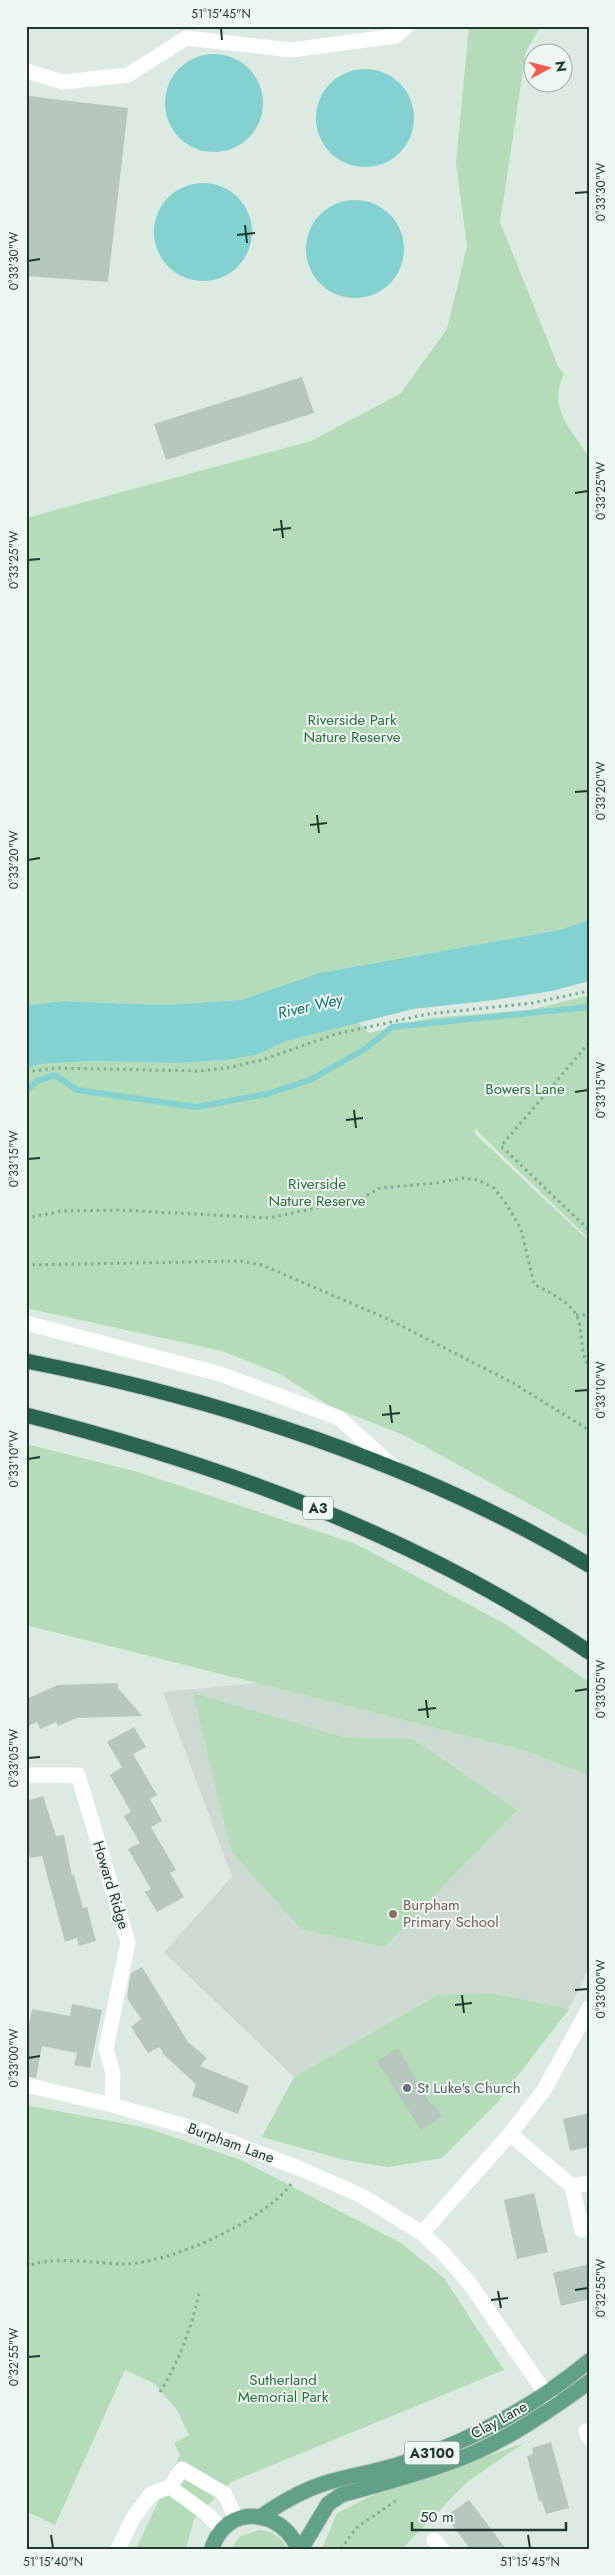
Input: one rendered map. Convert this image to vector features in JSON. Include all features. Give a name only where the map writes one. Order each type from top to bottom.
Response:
[{"type":"highway","points":[[26,1361],[182,1398],[293,1432],[399,1472],[502,1517],[589,1565]]},
{"type":"highway","name":"A3","points":[[26,1415],[177,1456],[249,1481],[346,1519],[440,1564],[509,1602],[589,1652]]},
{"type":"main road","name":"Clay Lane","points":[[212,2549],[222,2530],[236,2520],[262,2516],[284,2501],[328,2482],[401,2464],[452,2445],[518,2413],[589,2361]]},
{"type":"main road","name":"Clay Lane","points":[[299,2549],[328,2504],[341,2495],[450,2463],[510,2434],[589,2382]]},
{"type":"main road","name":"Clay Lane","points":[[262,2516],[274,2520],[285,2528],[299,2549]]},
{"type":"street","points":[[26,71],[63,82],[128,75],[186,38],[291,50],[396,36],[407,26]]},
{"type":"street","points":[[26,1323],[220,1374],[339,1418],[399,1472]]},
{"type":"street","name":"Howard Ridge","points":[[26,1775],[78,1775],[128,1942],[106,2049],[113,2073],[112,2105]]},
{"type":"street","points":[[422,2233],[510,2134],[544,2090],[589,2008]]},
{"type":"street","name":"Burpham Lane","points":[[26,2085],[112,2105],[196,2129],[301,2169],[360,2195],[422,2233],[470,2284],[554,2406]]},
{"type":"street","points":[[510,2134],[572,2186],[582,2230]]},
{"type":"street","points":[[572,2186],[589,2183]]},
{"type":"street","points":[[118,2549],[133,2518],[151,2494],[170,2487],[182,2469],[225,2494],[236,2520]]},
{"type":"street","points":[[170,2487],[207,2514],[222,2530]]},
{"type":"path","points":[[26,1072],[55,1068],[200,1071],[227,1068],[262,1060],[336,1034],[428,1014],[534,1002],[589,991]]},
{"type":"path","points":[[589,1043],[501,1146],[589,1230]]},
{"type":"path","points":[[26,1218],[63,1211],[120,1210],[269,1218],[362,1198],[380,1188],[436,1183],[463,1178],[478,1180],[494,1188],[521,1229],[534,1284],[567,1304],[576,1315],[583,1358],[589,1366]]},
{"type":"path","points":[[26,1265],[240,1261],[262,1265],[388,1319],[513,1383],[589,1430]]},
{"type":"path","points":[[576,1315],[589,1315]]},
{"type":"path","points":[[26,2268],[45,2262],[144,2262],[185,2250],[254,2216],[275,2201],[290,2186],[301,2169]]},
{"type":"path","points":[[160,2392],[171,2375],[189,2329],[199,2294]]},
{"type":"path","points":[[341,2549],[356,2528],[405,2494]]},
{"type":"shaded area","name":"Burpham Primary School","points":[[257,1683],[523,1750],[589,1776],[589,1968],[569,2009],[491,1993],[438,1995],[294,2077],[164,1952],[232,1877],[163,1692]]},
{"type":"green space","name":"Riverside Park Nature Reserve","points":[[469,26],[541,26],[531,42],[522,42],[522,77],[500,222],[558,366],[564,374],[559,386],[558,397],[563,418],[589,457],[589,920],[559,930],[319,973],[241,1000],[163,1005],[63,1001],[26,1006],[26,518],[311,441],[400,394],[447,329],[467,246],[456,163]]},
{"type":"green space","name":"Riverside Nature Reserve","points":[[589,995],[589,1239],[475,1129],[475,1134],[589,1241],[589,1537],[406,1436],[328,1405],[280,1374],[222,1351],[26,1308],[26,1069],[40,1064],[91,1061],[178,1063],[226,1060],[256,1055],[286,1041],[358,1022],[369,1033],[430,1018],[530,1010]]},
{"type":"green space","points":[[26,1444],[138,1472],[356,1544],[505,1624],[589,1682],[589,1776],[523,1750],[26,1625]]},
{"type":"green space","points":[[193,1693],[346,1738],[413,1739],[517,1810],[385,1947],[301,1929],[231,1851]]},
{"type":"green space","points":[[491,1993],[569,2009],[497,2103],[442,2158],[388,2167],[345,2160],[262,2137],[294,2077],[438,1995]]},
{"type":"green space","name":"Sutherland Memorial Park","points":[[26,2105],[147,2128],[241,2160],[401,2243],[444,2278],[504,2370],[231,2482],[194,2519],[186,2549],[136,2549],[180,2455],[174,2443],[189,2435],[177,2410],[155,2384],[125,2370],[55,2525],[26,2511]]},
{"type":"green space","points":[[524,2443],[467,2482],[402,2549],[322,2549],[337,2513],[369,2497]]},
{"type":"green space","points":[[259,2530],[276,2535],[285,2544],[287,2549],[231,2549],[239,2537]]},
{"type":"water","points":[[214,54],[233,58],[249,68],[259,84],[263,103],[259,122],[249,138],[233,148],[214,152],[195,148],[179,138],[169,122],[165,103],[169,84],[179,68],[195,58]]},
{"type":"water","points":[[365,69],[384,73],[400,83],[410,99],[414,118],[410,137],[400,153],[384,163],[365,167],[346,163],[330,153],[320,137],[316,118],[320,99],[330,83],[346,73]]},
{"type":"water","points":[[203,183],[222,187],[238,197],[248,213],[252,232],[248,251],[238,267],[222,277],[203,281],[184,277],[168,267],[158,251],[154,232],[158,213],[168,197],[184,187]]},
{"type":"water","points":[[355,200],[374,204],[390,214],[400,230],[404,249],[400,268],[390,284],[374,294],[355,298],[336,294],[320,284],[310,268],[306,249],[310,230],[320,214],[336,204]]},
{"type":"water","name":"River Wey","points":[[589,920],[589,981],[552,991],[413,1009],[286,1041],[256,1055],[226,1060],[178,1063],[91,1061],[40,1064],[26,1069],[26,1006],[63,1001],[163,1005],[241,1000],[319,973],[559,930]]},
{"type":"building","points":[[29,96],[128,108],[108,282],[26,276],[26,119]]},
{"type":"building","points":[[302,377],[314,413],[166,460],[154,424]]},
{"type":"building","points":[[118,1683],[118,1688],[142,1716],[77,1718],[58,1726],[56,1722],[40,1729],[37,1722],[26,1727],[26,1699],[58,1685]]},
{"type":"building","points":[[134,1727],[146,1747],[133,1754],[157,1795],[150,1799],[162,1821],[151,1827],[176,1870],[170,1873],[184,1897],[157,1912],[145,1892],[151,1889],[128,1849],[140,1843],[124,1816],[131,1812],[110,1775],[122,1767],[107,1742]]},
{"type":"building","points":[[43,1796],[56,1836],[64,1835],[72,1876],[74,1875],[83,1908],[87,1907],[96,1941],[79,1946],[77,1938],[65,1942],[42,1856],[30,1858],[26,1839],[26,1801]]},
{"type":"building","points":[[142,1967],[188,2042],[207,2058],[200,2066],[249,2086],[238,2114],[192,2096],[196,2084],[162,2053],[159,2047],[148,2053],[131,2027],[141,2019],[127,1998],[129,1983],[131,1973]]},
{"type":"building","points":[[72,2004],[102,2010],[90,2068],[74,2065],[77,2053],[42,2046],[36,2078],[26,2076],[26,2040],[32,2009],[70,2016]]},
{"type":"building","name":"St Luke's Church","points":[[398,2048],[431,2105],[434,2104],[442,2117],[421,2130],[377,2061]]},
{"type":"building","points":[[589,2113],[589,2147],[570,2151],[563,2119]]},
{"type":"building","points":[[534,2193],[548,2252],[517,2259],[504,2200]]},
{"type":"building","points":[[589,2264],[589,2299],[561,2306],[553,2273]]},
{"type":"building","points":[[551,2442],[569,2508],[546,2514],[542,2501],[539,2501],[527,2456],[533,2454],[532,2448]]},
{"type":"building","points":[[469,2500],[506,2549],[470,2549],[446,2516]]},
{"type":"waterway","points":[[26,1091],[37,1081],[55,1075],[77,1090],[196,1107],[267,1094],[310,1080],[365,1049],[392,1027],[589,1007]]},
{"type":"place","name":"Burpham Primary School","points":[[393,1914]]},
{"type":"place","name":"St Luke's Church","points":[[407,2088]]},
{"type":"park label","name":"Bowers Lane","points":[[525,1089]]}]
